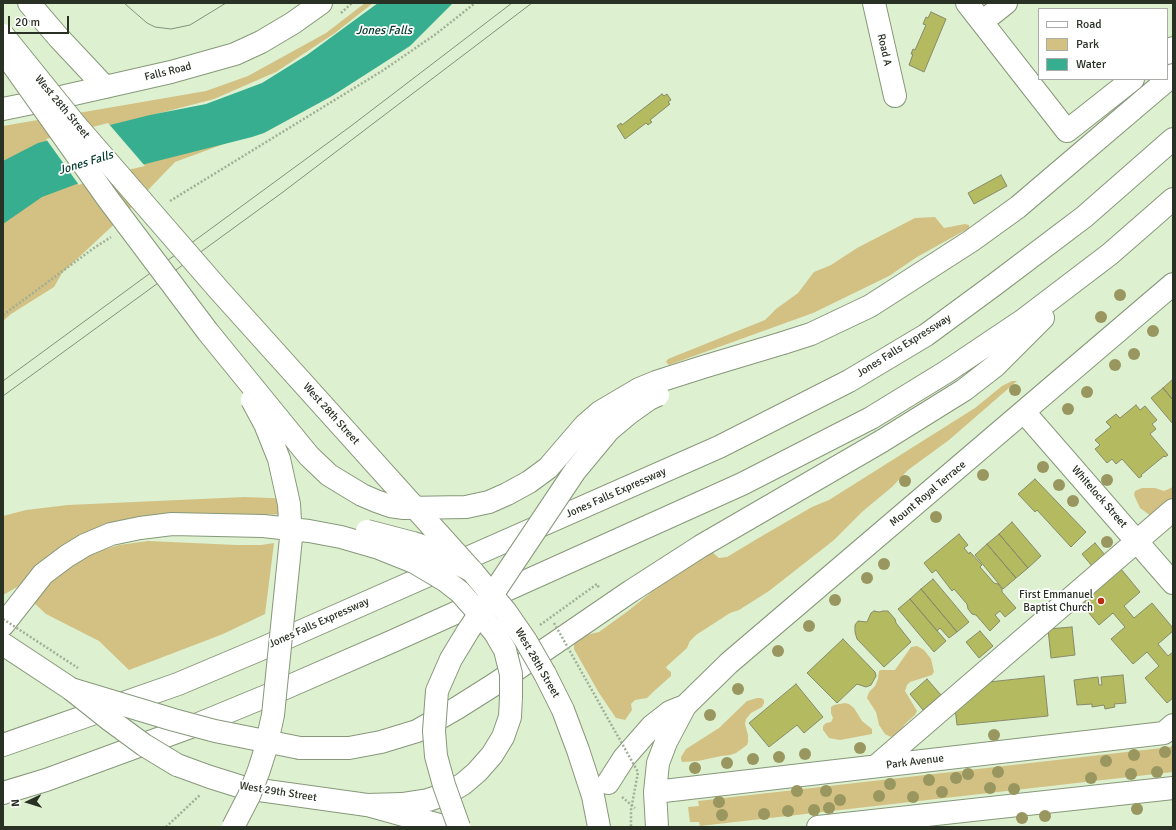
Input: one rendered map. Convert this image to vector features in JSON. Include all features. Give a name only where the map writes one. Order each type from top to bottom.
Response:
[{"type":"main road","points":[[29,3],[59,38],[105,87]]},
{"type":"main road","name":"Falls Road","points":[[3,108],[52,99],[171,72],[235,54],[261,42],[321,3]]},
{"type":"main road","name":"Road A","points":[[874,3],[895,96]]},
{"type":"main road","points":[[967,3],[1067,131],[1132,80]]},
{"type":"main road","points":[[982,22],[1006,3]]},
{"type":"main road","name":"West 28th Street","points":[[3,35],[74,122],[144,204],[219,290],[472,571],[506,612],[526,641],[563,710],[578,750],[592,796],[599,827]]},
{"type":"main road","points":[[3,51],[108,200],[208,332],[309,456],[329,475],[362,495],[390,506],[408,508],[466,507],[489,502],[501,497],[529,482],[548,468],[585,426],[600,412],[640,389],[656,382],[696,369],[811,334],[870,306],[971,241],[1018,207],[1166,80]]},
{"type":"main road","name":"Jones Falls Expressway","points":[[3,745],[178,684],[261,649],[719,447],[849,381],[926,335],[994,285],[1084,217],[1169,143]]},
{"type":"main road","points":[[71,689],[208,729],[300,748],[349,748],[381,742],[416,731],[495,684],[631,591],[701,546],[882,441],[964,390],[995,366],[1110,254],[1173,199]]},
{"type":"main road","points":[[3,793],[46,780],[134,748],[196,725],[261,698],[400,638],[742,484],[871,418],[946,372],[1022,320],[1110,254]]},
{"type":"main road","name":"Mount Royal Terrace","points":[[685,706],[729,663],[1173,284]]},
{"type":"main road","points":[[208,332],[248,394],[265,424],[281,465],[289,504],[292,538],[271,722],[265,751],[259,770],[249,796],[233,827]]},
{"type":"main road","points":[[459,827],[444,785],[436,756],[434,731],[437,691],[451,659],[468,631],[574,471],[609,430],[649,399],[783,343]]},
{"type":"main road","name":"Whitelock Street","points":[[1024,412],[1173,583]]},
{"type":"main road","points":[[876,766],[1173,510]]},
{"type":"main road","points":[[263,526],[300,523],[357,528],[413,542],[434,550],[472,571]]},
{"type":"main road","points":[[3,625],[43,574],[67,556],[85,545],[111,534],[140,528],[172,524],[263,526],[309,531],[341,537],[379,548],[414,562],[446,581],[460,592],[494,633],[504,650],[511,674],[510,717],[503,738],[492,755],[477,772],[463,784],[446,794],[428,800],[402,804],[367,805]]},
{"type":"main road","name":"West 29th Street","points":[[3,644],[71,689],[144,745],[177,765],[245,788],[367,805],[447,827]]},
{"type":"main road","points":[[608,783],[624,758],[652,726],[670,712],[685,706]]},
{"type":"main road","points":[[657,822],[655,792],[658,763],[666,742],[685,706]]},
{"type":"main road","name":"Park Avenue","points":[[655,792],[1164,733],[1173,725]]},
{"type":"main road","points":[[818,827],[1173,788]]},
{"type":"path","points":[[167,202],[382,71],[436,34],[475,3]]},
{"type":"path","points":[[3,315],[114,235]]},
{"type":"path","points":[[554,623],[638,772],[631,810],[631,827]]},
{"type":"path","points":[[608,783],[637,810],[657,822]]},
{"type":"path","points":[[166,827],[201,794]]},
{"type":"green space","points":[[365,3],[373,3],[335,33],[276,72],[214,99],[145,117],[3,168],[3,126],[206,91],[248,76],[326,33]]},
{"type":"green space","points":[[232,141],[175,162],[123,216],[62,273],[54,287],[11,314],[3,321],[3,182]]},
{"type":"green space","points":[[935,217],[944,228],[965,224],[969,225],[969,228],[917,257],[889,276],[813,313],[669,365],[666,362],[668,359],[765,320],[776,309],[798,293],[814,272],[831,265],[857,248],[915,218]]},
{"type":"green space","points":[[1012,381],[1017,381],[949,440],[908,470],[892,487],[863,511],[834,540],[769,591],[739,610],[730,613],[696,635],[690,641],[687,648],[666,667],[671,672],[671,676],[647,698],[635,700],[631,704],[632,710],[625,720],[616,718],[599,693],[574,649],[574,642],[577,637],[599,632],[654,590],[707,554],[712,552],[719,558],[727,557],[812,507],[829,500],[975,408],[1002,386]]},
{"type":"green space","points":[[1173,487],[1173,504],[1151,516],[1140,508],[1134,495],[1135,491],[1142,488],[1155,488],[1164,491]]},
{"type":"green space","points":[[245,497],[296,499],[297,514],[157,517],[30,573],[19,586],[3,595],[3,516],[26,510],[68,505]]},
{"type":"green space","points":[[148,541],[236,545],[261,545],[274,543],[265,614],[223,634],[129,670],[99,641],[46,614],[34,603],[54,577],[92,553],[119,545]]},
{"type":"green space","points":[[917,646],[924,650],[931,659],[934,672],[932,675],[910,682],[907,685],[905,691],[917,711],[898,733],[891,737],[885,734],[879,725],[876,712],[867,698],[869,692],[875,686],[879,671],[895,670],[911,647]]},
{"type":"green space","points":[[757,698],[764,700],[764,703],[762,707],[751,713],[746,719],[745,724],[748,735],[747,745],[736,753],[730,755],[698,761],[682,762],[681,757],[686,749],[719,728],[747,701]]},
{"type":"green space","points":[[845,703],[854,708],[862,721],[872,729],[872,734],[840,740],[829,738],[823,730],[823,726],[826,723],[831,722],[833,718],[831,707]]},
{"type":"green space","points":[[1173,745],[1173,772],[700,826],[699,822],[690,822],[688,807],[699,806],[698,801],[1170,747]]},
{"type":"water","name":"Jones Falls","points":[[378,3],[453,3],[410,46],[332,96],[264,133],[98,176],[42,197],[3,224],[3,161],[38,143],[150,115],[206,104],[262,83],[307,55]]},
{"type":"pier","points":[[108,123],[145,166],[98,177],[79,185],[46,139]]},
{"type":"building","points":[[931,12],[946,19],[924,72],[909,65],[913,54],[911,54],[913,49],[915,50],[926,25],[923,24],[926,17],[928,18]]},
{"type":"building","points":[[662,94],[664,96],[667,94],[671,100],[668,102],[670,104],[650,120],[652,122],[648,125],[646,123],[625,139],[617,126],[621,123],[622,125]]},
{"type":"building","points":[[1001,175],[1007,186],[974,204],[968,193]]},
{"type":"building","points":[[1173,379],[1173,400],[1163,388]]},
{"type":"building","points":[[1163,388],[1173,400],[1173,424],[1151,398]]},
{"type":"building","points":[[1136,405],[1140,410],[1145,406],[1157,420],[1152,424],[1156,429],[1150,434],[1168,455],[1165,457],[1164,456],[1139,478],[1122,459],[1116,464],[1112,459],[1107,463],[1095,449],[1100,445],[1095,440],[1111,427],[1106,422],[1116,414],[1120,418]]},
{"type":"building","points":[[1035,479],[1086,532],[1071,547],[1037,510],[1035,512],[1018,494]]},
{"type":"building","points":[[1012,522],[1041,556],[1028,568],[999,534]]},
{"type":"building","points":[[959,534],[968,545],[964,548],[969,554],[970,552],[982,565],[980,567],[994,583],[998,584],[1002,589],[1002,592],[1016,608],[1005,617],[1000,611],[995,615],[1000,621],[990,631],[976,615],[972,614],[968,609],[967,604],[954,589],[952,591],[936,570],[932,573],[924,563]]},
{"type":"building","points":[[999,534],[1028,568],[1016,578],[987,544]]},
{"type":"building","points":[[1095,543],[1105,555],[1092,566],[1082,554]]},
{"type":"building","points":[[987,544],[1016,578],[1003,589],[975,555]]},
{"type":"building","points":[[1121,569],[1140,592],[1124,606],[1134,618],[1152,603],[1173,628],[1173,631],[1158,644],[1168,656],[1173,652],[1173,698],[1167,703],[1145,678],[1159,666],[1147,652],[1133,664],[1111,639],[1125,627],[1113,613],[1099,625],[1078,600]]},
{"type":"building","points":[[933,579],[969,622],[957,632],[921,589]]},
{"type":"building","points":[[921,589],[957,632],[949,638],[940,628],[937,631],[910,599]]},
{"type":"building","points":[[910,599],[946,641],[934,652],[898,609]]},
{"type":"building","points":[[874,611],[888,611],[911,642],[884,667],[857,639],[855,632],[855,625],[858,621],[867,622],[871,613]]},
{"type":"building","points":[[1072,627],[1075,655],[1051,658],[1048,629]]},
{"type":"building","points":[[980,631],[993,646],[979,658],[966,642]]},
{"type":"building","points":[[843,639],[875,672],[876,676],[871,685],[866,687],[857,684],[837,703],[807,673]]},
{"type":"building","points":[[1123,675],[1126,703],[1114,704],[1115,707],[1105,709],[1104,705],[1092,707],[1092,704],[1077,705],[1074,680],[1098,677],[1099,685],[1102,685],[1101,677]]},
{"type":"building","points":[[1044,676],[1048,716],[957,725],[955,708],[989,682]]},
{"type":"building","points":[[927,679],[941,695],[923,710],[910,694]]},
{"type":"building","points":[[796,684],[823,717],[804,733],[797,725],[769,747],[749,723]]},
{"type":"tram line","points":[[124,3],[147,23],[155,27],[171,29],[190,25],[226,3]]},
{"type":"tram line","points":[[3,381],[351,126],[512,3]]},
{"type":"tram line","points":[[3,396],[283,192],[532,3]]},
{"type":"place","name":"First Emmanuel Baptist Church","points":[[1101,601]]}]
